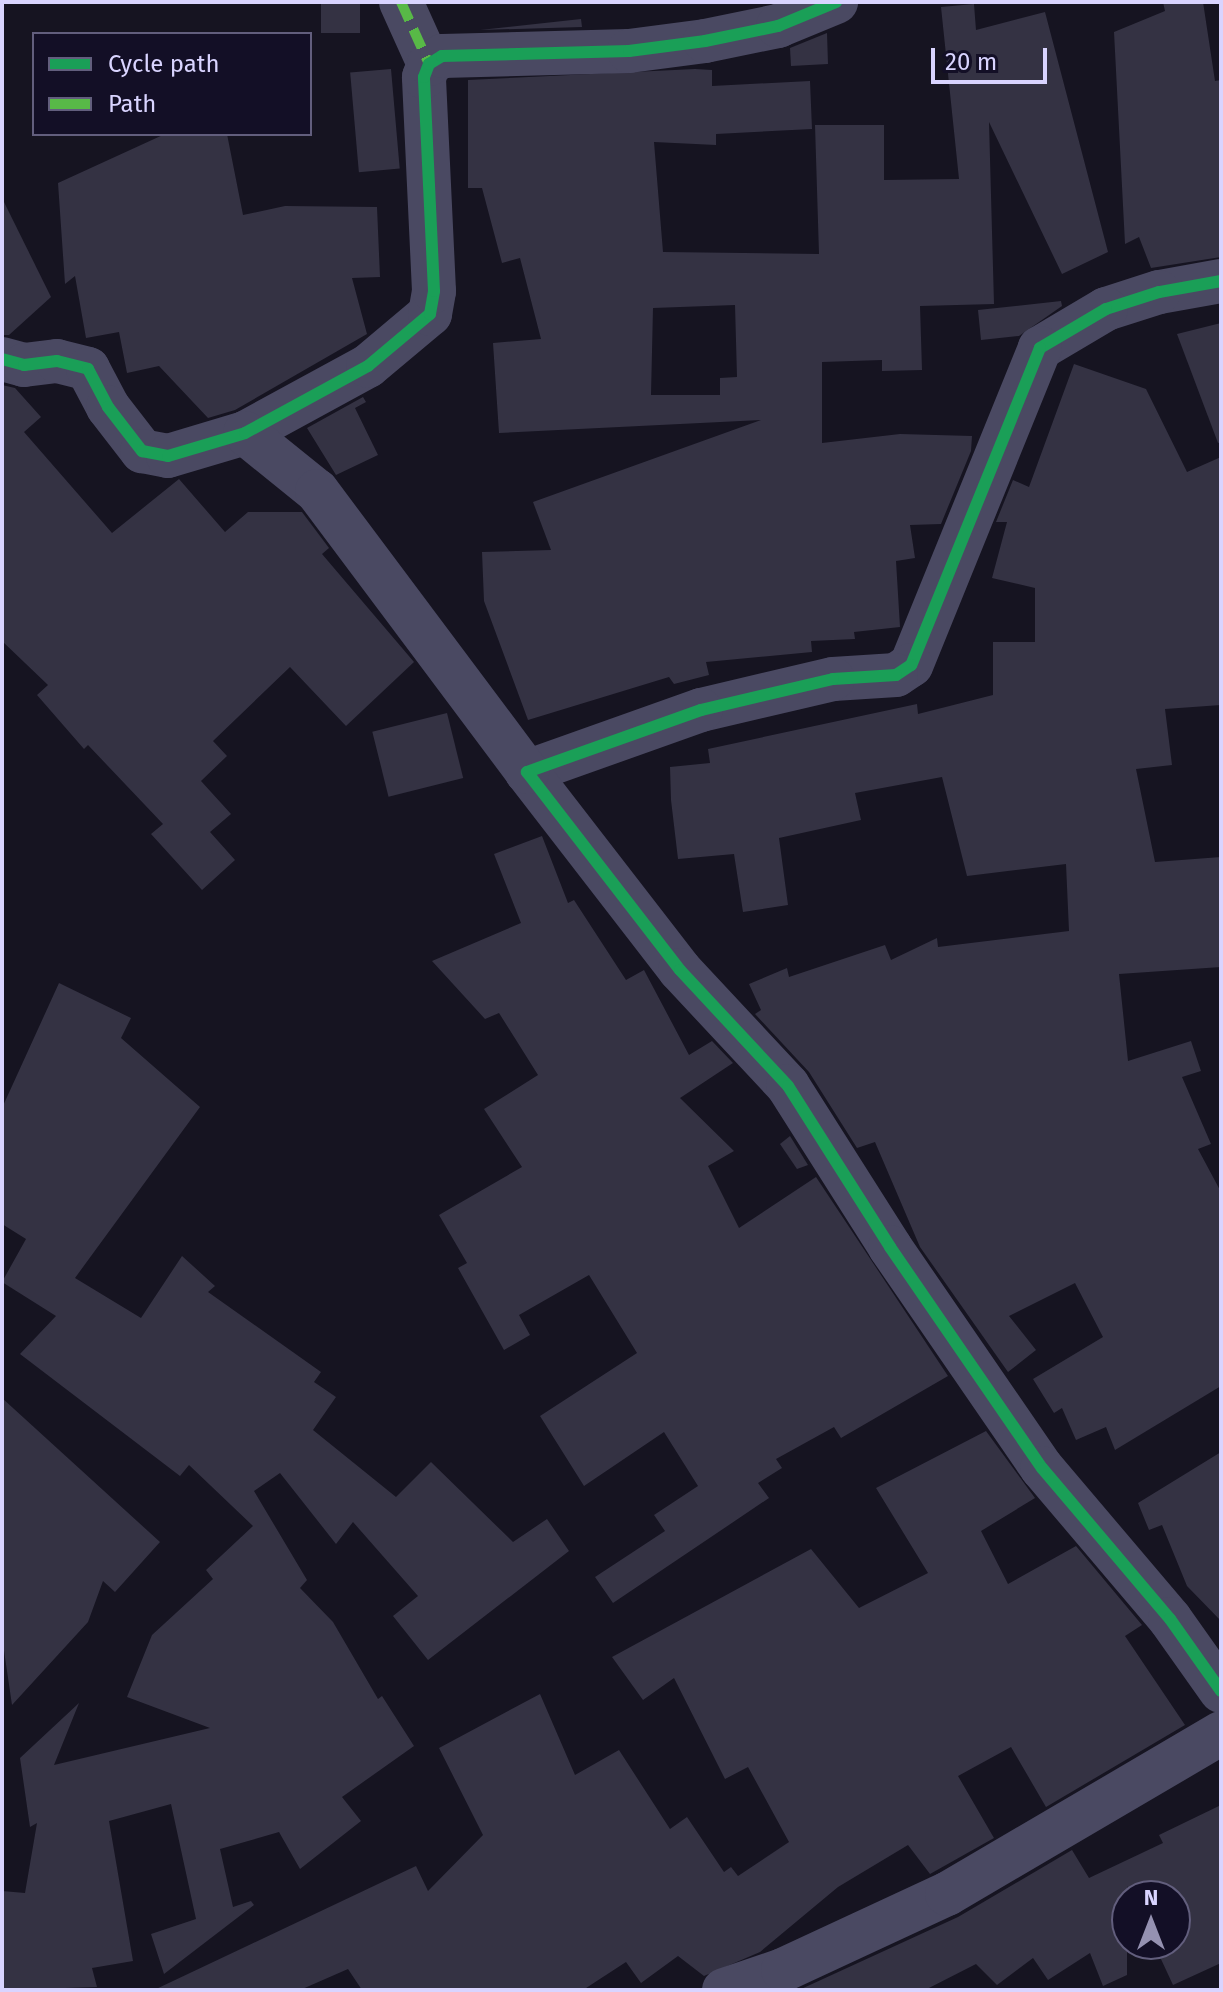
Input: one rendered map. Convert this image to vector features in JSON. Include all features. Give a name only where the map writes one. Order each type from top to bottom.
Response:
[{"type":"street","points":[[401,2],[429,64]]},
{"type":"street","points":[[2,359],[24,365],[66,361],[88,369],[108,407],[142,451],[168,456],[245,433],[368,366],[430,314],[434,291],[424,77],[429,64],[442,56],[629,51],[705,41],[778,26],[836,2]]},
{"type":"street","points":[[527,772],[701,710],[833,679],[896,675],[911,665],[1040,348],[1106,309],[1159,292],[1221,281]]},
{"type":"street","points":[[245,433],[317,491],[680,970],[788,1086],[890,1247],[1042,1468],[1170,1619],[1221,1691]]},
{"type":"street","points":[[724,1990],[783,1970],[947,1894],[1221,1733]]},
{"type":"building","points":[[321,2],[360,2],[360,33],[321,33]]},
{"type":"building","points":[[1163,2],[1203,2],[1215,81],[1221,80],[1221,257],[1151,268],[1139,237],[1125,244],[1114,32],[1165,11]]},
{"type":"building","points":[[974,4],[976,30],[1045,12],[1108,252],[1062,274],[989,122],[994,304],[920,306],[922,370],[882,371],[882,360],[822,362],[822,443],[900,434],[972,436],[971,451],[941,524],[910,525],[915,558],[896,561],[900,627],[854,632],[855,639],[811,641],[812,652],[706,662],[709,675],[674,684],[669,677],[528,720],[484,601],[482,552],[551,550],[533,502],[761,420],[499,433],[493,343],[541,339],[520,258],[502,263],[482,188],[468,188],[468,80],[695,69],[712,70],[712,86],[810,81],[812,129],[716,134],[716,145],[654,142],[663,252],[819,254],[815,125],[884,125],[884,180],[959,179],[941,7]],"holes":[[[735,305],[737,377],[720,378],[720,395],[651,395],[653,308]]]},
{"type":"building","points":[[581,19],[582,27],[480,30]]},
{"type":"building","points":[[827,33],[828,64],[791,66],[790,48]]},
{"type":"building","points":[[391,69],[400,169],[359,172],[350,73]]},
{"type":"building","points":[[161,136],[227,136],[243,215],[285,206],[377,207],[380,277],[352,278],[367,334],[235,410],[208,418],[159,366],[127,373],[119,332],[86,338],[75,276],[65,284],[58,183]]},
{"type":"building","points":[[2,198],[51,297],[9,335],[2,335]]},
{"type":"building","points":[[1061,301],[1062,306],[1019,336],[981,340],[978,310]]},
{"type":"building","points":[[1221,323],[1221,442],[1218,443],[1177,334]]},
{"type":"building","points":[[1074,364],[1146,389],[1187,472],[1221,457],[1221,705],[1165,709],[1172,765],[1136,769],[1155,862],[1221,857],[1221,967],[1119,974],[1128,1061],[1191,1041],[1201,1071],[1182,1077],[1211,1144],[1198,1149],[1221,1192],[1221,1386],[1115,1450],[1106,1427],[1076,1440],[1062,1408],[1054,1413],[1033,1379],[1103,1337],[1075,1283],[1009,1316],[1036,1350],[1008,1372],[920,1247],[875,1142],[857,1148],[809,1072],[755,1014],[761,1010],[749,984],[787,968],[789,977],[885,945],[891,960],[937,938],[938,947],[1069,931],[1066,864],[967,876],[942,777],[855,793],[861,820],[779,838],[788,905],[743,912],[734,854],[678,859],[671,800],[670,767],[710,763],[708,749],[917,704],[918,714],[993,695],[993,642],[1035,642],[1035,588],[992,578],[1007,522],[996,522],[1013,480],[1029,487]]},
{"type":"building","points":[[2,385],[15,388],[41,417],[24,432],[112,533],[179,479],[225,532],[248,512],[302,512],[329,548],[322,554],[414,662],[346,726],[290,667],[213,741],[227,756],[201,781],[231,814],[210,832],[235,860],[202,890],[151,834],[163,824],[88,745],[84,749],[37,695],[48,685],[2,641]]},
{"type":"building","points":[[363,397],[366,402],[355,408],[378,455],[336,475],[307,428]]},
{"type":"building","points":[[447,713],[463,778],[388,797],[372,732]]},
{"type":"building","points":[[542,836],[568,903],[574,900],[626,980],[644,970],[689,1055],[712,1041],[733,1063],[680,1098],[734,1151],[708,1166],[739,1228],[816,1177],[948,1376],[841,1438],[834,1427],[776,1459],[782,1468],[758,1483],[769,1498],[613,1603],[595,1577],[665,1531],[654,1515],[698,1486],[664,1432],[584,1486],[540,1416],[637,1353],[589,1275],[519,1315],[530,1335],[504,1350],[458,1268],[467,1263],[439,1215],[522,1167],[484,1109],[538,1075],[499,1013],[485,1019],[432,961],[521,923],[494,854]]},
{"type":"building","points":[[59,983],[131,1018],[121,1038],[200,1107],[75,1278],[141,1318],[182,1256],[215,1286],[208,1292],[321,1372],[314,1382],[336,1397],[313,1430],[396,1497],[431,1462],[513,1542],[547,1519],[569,1551],[428,1660],[393,1616],[418,1596],[353,1522],[336,1544],[280,1473],[254,1491],[307,1580],[300,1588],[333,1622],[378,1699],[382,1696],[414,1746],[342,1797],[361,1821],[300,1869],[279,1832],[220,1849],[233,1907],[251,1901],[254,1905],[164,1974],[151,1934],[196,1919],[171,1804],[109,1821],[133,1961],[92,1968],[97,1987],[2,1990],[2,1891],[25,1893],[37,1823],[30,1827],[20,1758],[79,1703],[54,1765],[210,1728],[127,1697],[152,1635],[213,1579],[206,1570],[253,1526],[189,1465],[180,1476],[20,1354],[56,1316],[2,1282],[26,1239],[2,1224],[2,1108]]},
{"type":"building","points":[[790,1136],[808,1165],[797,1169],[780,1144]]},
{"type":"building","points":[[2,1398],[160,1542],[115,1592],[103,1581],[88,1622],[12,1705],[2,1637]]},
{"type":"building","points":[[986,1431],[1035,1498],[981,1531],[1008,1584],[1076,1546],[1142,1625],[1125,1636],[1185,1725],[1046,1807],[1011,1747],[958,1776],[994,1838],[930,1874],[908,1845],[838,1887],[760,1952],[704,1976],[678,1956],[641,1983],[626,1962],[583,1990],[362,1990],[348,1969],[300,1990],[154,1990],[416,1866],[428,1891],[483,1835],[439,1748],[540,1694],[575,1775],[619,1750],[670,1829],[687,1817],[724,1872],[731,1867],[738,1876],[789,1842],[748,1767],[725,1779],[674,1678],[643,1700],[612,1657],[811,1549],[859,1608],[928,1573],[876,1488]]},
{"type":"building","points":[[1221,1452],[1221,1621],[1187,1586],[1162,1525],[1149,1530],[1138,1503]]},
{"type":"building","points":[[1221,1805],[1221,1963],[1173,1985],[1161,1960],[1191,1960],[1191,1880],[1111,1880],[1111,1960],[1127,1960],[1127,1975],[1103,1986],[1090,1953],[1048,1980],[1033,1958],[997,1985],[976,1964],[925,1990],[799,1990],[958,1917],[1072,1850],[1089,1878],[1163,1843],[1159,1835]]},
{"type":"marked path","points":[[401,2],[429,64]]},
{"type":"cycle path","points":[[2,359],[24,365],[57,361],[88,369],[108,407],[142,451],[168,456],[245,433],[368,366],[430,314],[434,291],[424,77],[429,64],[442,56],[629,51],[705,41],[778,26],[836,2]]},
{"type":"cycle path","points":[[1221,281],[1159,292],[1106,309],[1040,348],[911,665],[896,675],[833,679],[701,710],[527,772],[680,970],[788,1086],[890,1247],[1042,1468],[1170,1619],[1221,1691]]}]
